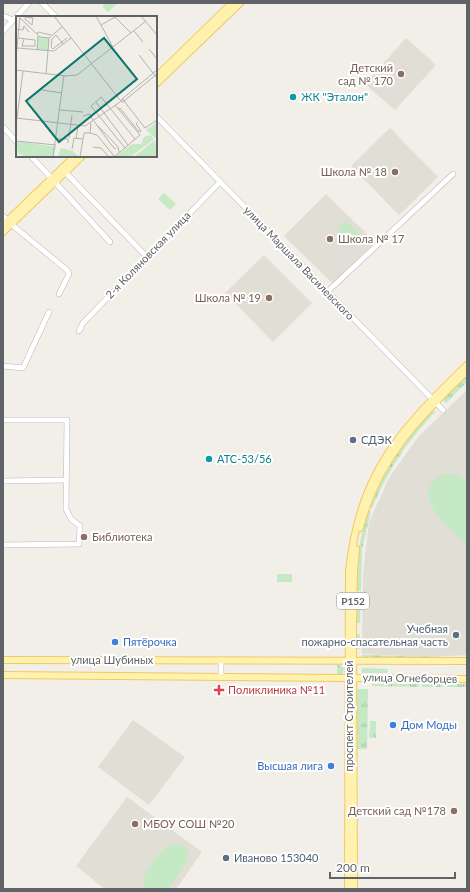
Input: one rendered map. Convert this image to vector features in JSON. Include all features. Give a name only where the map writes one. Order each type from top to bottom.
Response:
[{"type":"main road","points":[[157,76],[232,3]]},
{"type":"main road","points":[[157,83],[240,3]]},
{"type":"main road","points":[[53,180],[73,157]]},
{"type":"main road","points":[[3,232],[6,221],[81,157]]},
{"type":"main road","name":"проспект Строителей","points":[[348,889],[352,801],[351,660],[354,570],[357,543],[363,517],[374,488],[387,461],[433,401],[467,365]]},
{"type":"main road","name":"проспект Строителей","points":[[433,401],[467,371]]},
{"type":"main road","name":"улица Шубиных","points":[[3,660],[351,660]]},
{"type":"main road","name":"улица Огнеборцев","points":[[351,660],[467,661]]},
{"type":"main road","name":"улица Шубиных","points":[[3,675],[351,677]]},
{"type":"main road","name":"улица Огнеборцев","points":[[351,677],[467,679]]},
{"type":"main road","name":"проспект Строителей","points":[[351,812],[354,889]]},
{"type":"street","points":[[17,16],[29,3]]},
{"type":"street","points":[[42,3],[55,16]]},
{"type":"street","points":[[3,16],[13,20]]},
{"type":"street","points":[[3,31],[16,17]]},
{"type":"street","name":"улица Маршала Василевского","points":[[157,117],[443,410]]},
{"type":"street","points":[[3,127],[16,141]]},
{"type":"street","points":[[32,157],[110,242]]},
{"type":"street","points":[[65,172],[146,256]]},
{"type":"street","points":[[328,292],[453,174]]},
{"type":"street","name":"2-я Коляновская улица","points":[[79,331],[82,323],[220,182]]},
{"type":"street","points":[[6,221],[67,270],[69,274],[59,294]]},
{"type":"street","points":[[3,366],[23,368],[49,312]]},
{"type":"street","points":[[3,420],[67,420],[66,509],[71,519],[80,526],[79,544],[3,545]]},
{"type":"street","points":[[3,481],[66,480]]},
{"type":"street","points":[[221,660],[221,676]]},
{"type":"shaded area","name":"Детский сад № 170","points":[[406,38],[436,65],[395,110],[365,84]]},
{"type":"shaded area","name":"Школа № 18","points":[[390,128],[438,177],[399,215],[351,166]]},
{"type":"shaded area","name":"Школа № 17","points":[[326,194],[375,242],[333,284],[284,236]]},
{"type":"shaded area","name":"Школа № 19","points":[[264,255],[312,303],[273,342],[225,293]]},
{"type":"shaded area","points":[[467,390],[467,655],[428,657],[362,654],[363,574],[369,522],[390,476],[419,436]]},
{"type":"shaded area","points":[[133,720],[185,757],[149,805],[98,767]]},
{"type":"shaded area","name":"МБОУ СОШ №20","points":[[127,797],[202,852],[176,889],[105,889],[76,866]]},
{"type":"green space","points":[[106,3],[118,3],[108,12],[102,6]]},
{"type":"green space","points":[[164,193],[176,204],[170,210],[158,199]]},
{"type":"green space","points":[[346,220],[364,238],[354,247],[337,229]]},
{"type":"green space","points":[[467,376],[467,382],[446,403],[443,400]]},
{"type":"green space","points":[[431,411],[436,411],[407,445],[392,468],[372,508],[369,507],[384,473],[405,439]]},
{"type":"green space","points":[[444,474],[459,475],[467,481],[467,545],[442,520],[434,510],[429,500],[428,491],[433,482]]},
{"type":"green space","points":[[368,510],[371,511],[362,549],[361,591],[357,591],[358,550]]},
{"type":"green space","points":[[277,574],[292,574],[292,582],[277,582]]},
{"type":"green space","points":[[356,596],[361,596],[360,623],[356,623]]},
{"type":"green space","points":[[356,634],[360,634],[360,649],[356,649]]},
{"type":"green space","points":[[362,655],[445,657],[445,660],[362,658]]},
{"type":"green space","points":[[337,664],[344,668],[342,676],[337,677]]},
{"type":"green space","points":[[362,668],[388,669],[387,673],[362,673]]},
{"type":"green space","points":[[372,683],[419,684],[419,687],[372,686]]},
{"type":"green space","points":[[422,684],[467,684],[467,687],[422,687]]},
{"type":"green space","points":[[356,689],[368,689],[367,749],[355,749]]},
{"type":"green space","points":[[370,721],[376,721],[376,738],[369,738]]},
{"type":"green space","points":[[174,844],[183,846],[187,850],[188,856],[182,870],[168,889],[145,889],[143,880],[147,871],[160,853],[170,845]]},
{"type":"place","name":"Детский сад № 170","points":[[401,74]]},
{"type":"place","name":"ЖК \"Эталон\"","points":[[293,97]]},
{"type":"place","name":"Школа № 18","points":[[395,172]]},
{"type":"place","name":"Школа № 17","points":[[330,239]]},
{"type":"place","name":"Школа № 19","points":[[269,298]]},
{"type":"place","name":"СДЭК","points":[[353,440]]},
{"type":"place","name":"АТС-53/56","points":[[209,459]]},
{"type":"place","name":"Библиотека","points":[[84,537]]},
{"type":"place","name":"Учебная пожарно-спасательная часть","points":[[456,635]]},
{"type":"place","name":"Пятёрочка","points":[[115,642]]},
{"type":"place","name":"Поликлиника №11","points":[[219,690]]},
{"type":"place","name":"Дом Моды","points":[[393,725]]},
{"type":"place","name":"Высшая лига","points":[[331,766]]},
{"type":"place","name":"Детский сад №178","points":[[454,811]]},
{"type":"place","name":"МБОУ СОШ №20","points":[[135,824]]},
{"type":"place","name":"Иваново 153040","points":[[226,858]]}]
